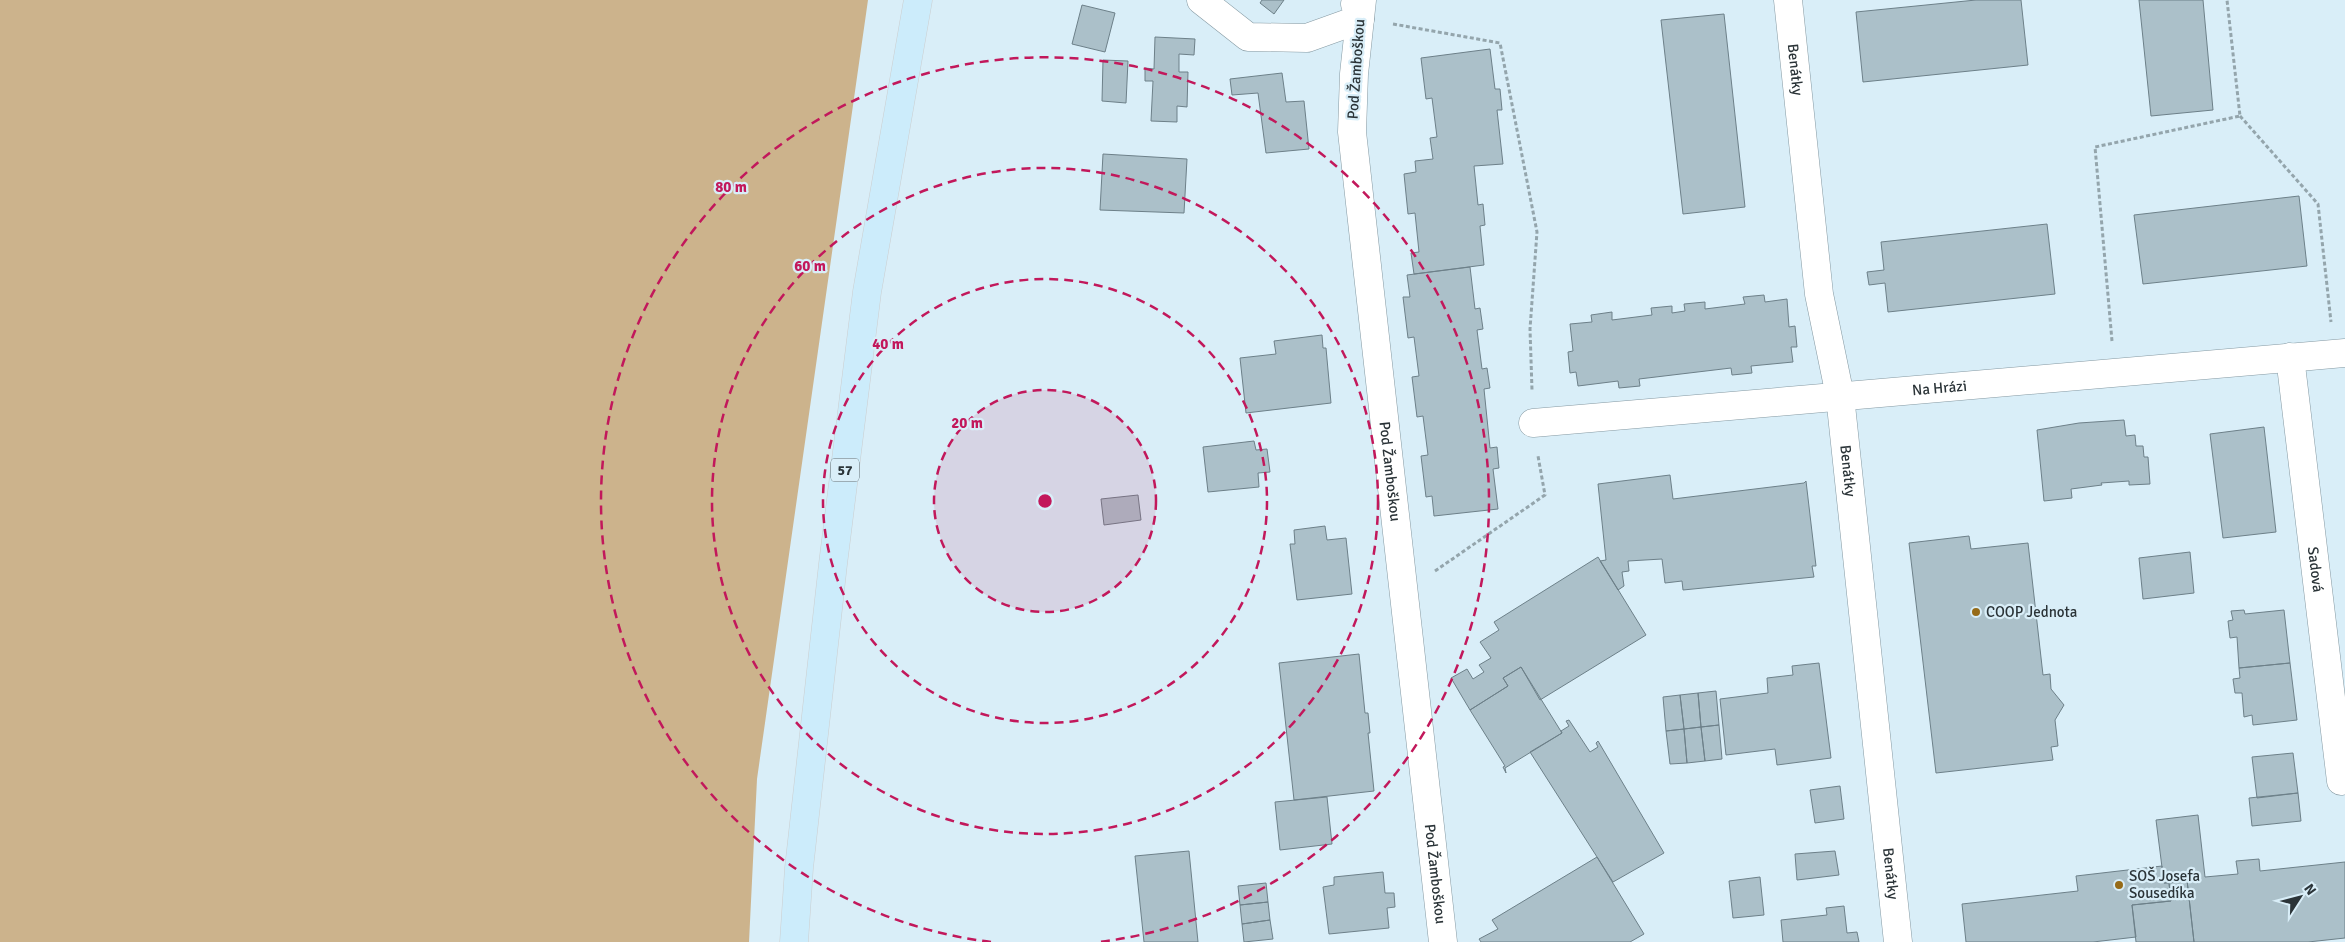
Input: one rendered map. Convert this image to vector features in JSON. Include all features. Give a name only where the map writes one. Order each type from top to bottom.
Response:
[{"type":"main road","name":"57","points":[[794,942],[800,858],[867,292],[918,0]]},
{"type":"street","points":[[1201,0],[1248,37],[1307,38],[1359,6]]},
{"type":"street","name":"Benátky","points":[[1788,0],[1819,294],[1840,396],[1898,942]]},
{"type":"street","name":"Pod Žamboškou","points":[[1359,6],[1352,132],[1443,942]]},
{"type":"street","name":"Na Hrázi","points":[[1533,423],[2340,354]]},
{"type":"street","name":"Sadová","points":[[2290,357],[2341,781]]},
{"type":"path","points":[[2227,0],[2240,116],[2318,204],[2340,354]]},
{"type":"path","points":[[1359,6],[1500,43],[1537,232],[1530,329],[1533,423],[1545,495],[1404,593]]},
{"type":"path","points":[[2115,372],[2095,147],[2240,116]]},
{"type":"shaded area","points":[[0,0],[868,0],[757,779],[749,942],[0,942]]},
{"type":"building","points":[[1262,0],[1284,0],[1274,14],[1260,3]]},
{"type":"building","points":[[1976,0],[2021,0],[2028,65],[1863,82],[1856,12]]},
{"type":"building","points":[[2139,0],[2203,0],[2213,110],[2151,116]]},
{"type":"building","points":[[1082,5],[1115,13],[1105,52],[1072,44]]},
{"type":"building","points":[[1724,14],[1745,207],[1683,214],[1661,20]]},
{"type":"building","points":[[1155,37],[1195,39],[1194,55],[1179,54],[1179,72],[1188,72],[1187,107],[1177,106],[1177,122],[1151,121],[1153,81],[1145,81],[1145,68],[1154,69]]},
{"type":"building","points":[[1490,49],[1495,89],[1500,89],[1502,110],[1497,110],[1503,164],[1474,166],[1478,205],[1483,204],[1485,225],[1480,226],[1484,265],[1414,274],[1411,253],[1419,252],[1415,213],[1408,214],[1404,174],[1416,172],[1415,161],[1433,159],[1430,138],[1437,137],[1432,98],[1426,99],[1421,58]]},
{"type":"building","points":[[1103,60],[1128,61],[1126,103],[1102,101]]},
{"type":"building","points":[[1282,73],[1286,102],[1304,101],[1309,149],[1266,153],[1258,93],[1232,95],[1230,79]]},
{"type":"building","points":[[1103,154],[1187,159],[1184,213],[1100,210]]},
{"type":"building","points":[[2299,196],[2307,266],[2143,284],[2134,215]]},
{"type":"building","points":[[2047,224],[2055,294],[1888,312],[1885,283],[1869,285],[1867,272],[1884,270],[1881,242]]},
{"type":"building","points":[[1470,267],[1475,309],[1480,308],[1483,329],[1477,330],[1482,369],[1487,368],[1490,388],[1484,389],[1490,448],[1497,447],[1499,468],[1493,469],[1498,509],[1434,516],[1432,496],[1426,497],[1421,456],[1428,455],[1423,416],[1417,417],[1412,377],[1419,376],[1414,337],[1408,338],[1403,297],[1410,297],[1407,275]]},
{"type":"building","points":[[1764,295],[1765,302],[1787,299],[1789,327],[1795,326],[1797,347],[1791,347],[1793,362],[1751,366],[1752,373],[1732,375],[1731,368],[1639,379],[1640,386],[1619,388],[1618,381],[1578,386],[1576,372],[1570,373],[1568,352],[1573,351],[1570,324],[1592,322],[1591,315],[1612,312],[1612,320],[1652,315],[1651,308],[1672,306],[1672,313],[1685,311],[1684,304],[1705,302],[1705,309],[1745,304],[1743,297]]},
{"type":"building","points":[[1322,335],[1323,348],[1326,348],[1331,403],[1246,413],[1240,358],[1276,354],[1274,341]]},
{"type":"building","points":[[2124,420],[2126,436],[2135,435],[2136,446],[2143,446],[2144,457],[2148,457],[2150,484],[2129,485],[2129,481],[2101,483],[2102,485],[2071,489],[2072,498],[2044,501],[2037,430],[2079,423]]},
{"type":"building","points":[[2264,427],[2276,532],[2223,538],[2210,434]]},
{"type":"building","points":[[1254,441],[1256,450],[1267,449],[1270,472],[1258,473],[1259,487],[1208,492],[1203,447]]},
{"type":"building","points":[[1670,475],[1673,499],[1804,483],[1806,481],[1816,566],[1812,566],[1814,577],[1683,590],[1682,581],[1665,583],[1662,559],[1628,561],[1629,571],[1622,572],[1624,586],[1618,590],[1600,561],[1606,560],[1598,484]]},
{"type":"building","points":[[1138,495],[1141,520],[1104,525],[1101,499]]},
{"type":"building","points":[[1325,526],[1327,540],[1346,538],[1352,594],[1297,600],[1290,544],[1295,544],[1294,530]]},
{"type":"building","name":"COOP Jednota","points":[[1969,536],[1971,549],[2028,543],[2043,675],[2050,674],[2051,689],[2064,705],[2055,720],[2058,746],[2051,747],[2053,760],[1936,773],[1909,543]]},
{"type":"building","points":[[2190,552],[2194,593],[2143,599],[2139,558]]},
{"type":"building","points":[[1598,557],[1646,635],[1540,700],[1521,667],[1503,678],[1508,686],[1470,710],[1451,678],[1467,669],[1473,679],[1484,672],[1479,665],[1491,658],[1480,642],[1499,630],[1494,622]]},
{"type":"building","points":[[2244,610],[2245,614],[2284,610],[2290,663],[2239,668],[2237,637],[2230,638],[2228,621],[2233,620],[2231,611]]},
{"type":"building","points":[[1359,654],[1365,713],[1368,713],[1370,733],[1368,733],[1374,791],[1294,800],[1279,663]]},
{"type":"building","points":[[1819,663],[1831,758],[1777,765],[1775,749],[1726,755],[1720,699],[1768,693],[1767,678],[1793,675],[1792,666]]},
{"type":"building","points":[[2290,663],[2297,720],[2253,725],[2252,715],[2244,717],[2242,693],[2235,693],[2233,679],[2240,678],[2239,668]]},
{"type":"building","points":[[1521,667],[1562,733],[1505,768],[1506,773],[1503,767],[1505,766],[1470,710],[1508,686],[1503,678]]},
{"type":"building","points":[[1716,691],[1719,725],[1701,727],[1698,693]]},
{"type":"building","points":[[1698,693],[1701,727],[1684,729],[1680,695]]},
{"type":"building","points":[[1680,695],[1684,729],[1666,731],[1663,697]]},
{"type":"building","points":[[1569,720],[1590,752],[1598,747],[1596,743],[1598,741],[1664,853],[1613,882],[1530,752],[1562,733],[1561,731],[1569,726],[1566,721]]},
{"type":"building","points":[[1719,725],[1722,759],[1705,761],[1701,727]]},
{"type":"building","points":[[1701,727],[1705,761],[1687,763],[1684,729]]},
{"type":"building","points":[[1684,729],[1687,763],[1670,764],[1666,731]]},
{"type":"building","points":[[2293,753],[2298,793],[2257,798],[2252,757]]},
{"type":"building","points":[[1840,786],[1844,819],[1815,823],[1810,790]]},
{"type":"building","points":[[2298,793],[2301,821],[2252,826],[2249,798]]},
{"type":"building","points":[[1327,797],[1332,844],[1280,850],[1275,802]]},
{"type":"building","points":[[2198,815],[2205,877],[2238,874],[2236,861],[2259,859],[2260,871],[2345,862],[2345,938],[2308,942],[2194,942],[2187,880],[2164,883],[2156,820]]},
{"type":"building","points":[[1189,851],[1198,942],[1144,942],[1135,856]]},
{"type":"building","points":[[1835,851],[1839,875],[1797,880],[1795,854]]},
{"type":"building","points":[[1597,857],[1644,934],[1630,942],[1481,942],[1479,939],[1498,929],[1492,920]]},
{"type":"building","points":[[2162,866],[2164,883],[2169,883],[2171,901],[2132,905],[2136,937],[2093,942],[1966,942],[1962,904],[2078,891],[2076,876]]},
{"type":"building","points":[[1383,872],[1385,893],[1394,893],[1395,907],[1387,908],[1389,928],[1329,934],[1323,887],[1334,885],[1334,877]]},
{"type":"building","points":[[1760,877],[1764,915],[1733,918],[1729,881]]},
{"type":"building","points":[[2187,880],[2194,942],[2136,942],[2132,905],[2171,901],[2169,883]]},
{"type":"building","points":[[1266,883],[1268,902],[1240,905],[1238,886]]},
{"type":"building","points":[[1268,902],[1270,920],[1242,924],[1240,905]]},
{"type":"building","points":[[1844,906],[1847,933],[1857,932],[1859,942],[1783,942],[1781,920],[1827,915],[1826,908]]},
{"type":"building","points":[[1270,920],[1273,939],[1244,942],[1242,924]]},
{"type":"place","name":"COOP Jednota","points":[[1976,612]]},
{"type":"place","name":"SOŠ Josefa Sousedíka","points":[[2119,885]]}]
